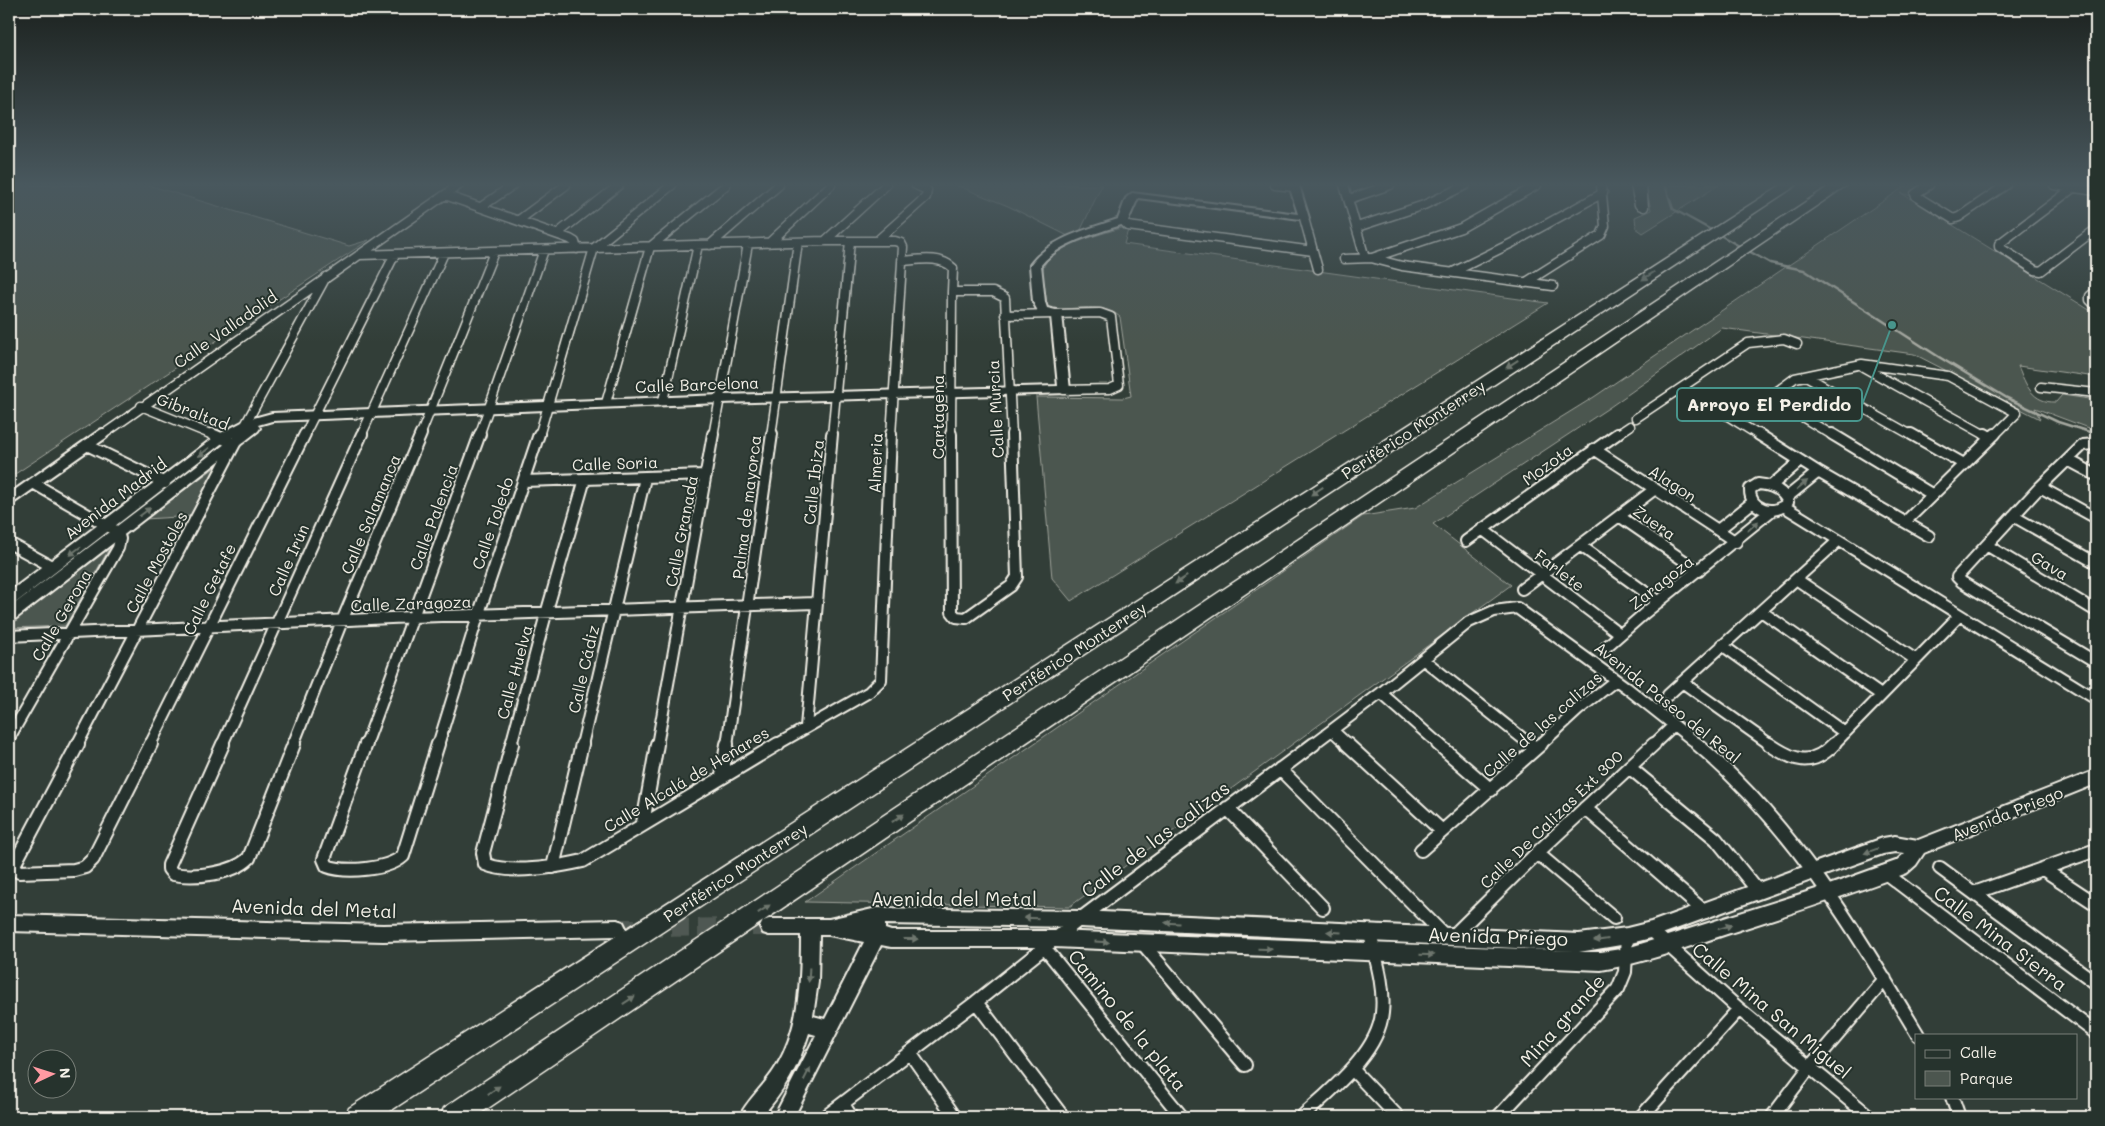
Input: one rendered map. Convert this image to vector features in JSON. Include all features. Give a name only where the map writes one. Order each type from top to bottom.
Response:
[{"type":"highway","name":"Periférico Monterrey","points":[[358,1117],[1708,238]]},
{"type":"highway","name":"Periférico Monterrey","points":[[453,1117],[1762,238]]},
{"type":"street","name":"Calle Valladolid","points":[[9,500],[140,406],[384,238]]},
{"type":"street","points":[[564,238],[575,242],[577,249]]},
{"type":"street","points":[[594,248],[607,238]]},
{"type":"street","points":[[606,403],[650,247],[662,238]]},
{"type":"street","points":[[710,245],[719,238]]},
{"type":"street","points":[[769,243],[775,238]]},
{"type":"street","points":[[825,241],[829,238]]},
{"type":"street","points":[[359,255],[850,241],[878,240],[881,238]]},
{"type":"street","points":[[1056,314],[1043,310],[1040,306],[1035,270],[1038,260],[1055,248],[1081,238]]},
{"type":"street","points":[[1213,238],[1313,251]]},
{"type":"street","points":[[1309,238],[1318,269]]},
{"type":"street","points":[[1361,238],[1368,258]]},
{"type":"street","points":[[1368,258],[1431,238]]},
{"type":"street","points":[[1453,272],[1521,238]]},
{"type":"street","points":[[1525,282],[1597,238]]},
{"type":"street","points":[[2008,238],[1999,244],[1999,247],[2035,270],[2041,271],[2085,238]]},
{"type":"street","name":"Almeria","points":[[878,240],[899,241],[903,246],[893,394],[881,680]]},
{"type":"street","name":"Calle Ibiza","points":[[806,726],[815,603],[837,396],[850,241]]},
{"type":"street","name":"Palma de mayorca","points":[[722,776],[748,606],[775,398],[798,242]]},
{"type":"street","name":"Calle Granada","points":[[643,824],[748,244]]},
{"type":"street","points":[[663,401],[698,245]]},
{"type":"street","name":"Calle Toledo","points":[[338,869],[387,866],[397,863],[403,856],[478,616],[549,405],[594,248]]},
{"type":"street","name":"Calle Palencia","points":[[338,869],[327,866],[324,859],[490,407],[544,250]]},
{"type":"street","name":"Calle Salamanca","points":[[178,875],[229,871],[241,866],[249,858],[342,621],[431,410],[494,252]]},
{"type":"street","name":"Calle Irún","points":[[178,875],[170,872],[169,865],[444,253]]},
{"type":"street","name":"Calle Getafe","points":[[15,863],[17,870],[24,872],[74,870],[90,864],[395,254]]},
{"type":"street","points":[[1344,258],[1368,258],[1402,266],[1553,286]]},
{"type":"street","name":"Cartagena","points":[[902,261],[942,261],[949,263],[953,268],[952,612],[956,617]]},
{"type":"street","name":"Calle Mostoles","points":[[15,863],[235,443],[326,277]]},
{"type":"street","points":[[2096,291],[2090,296],[2090,300],[2096,306]]},
{"type":"street","name":"Calle Murcia","points":[[952,292],[999,293],[1004,298],[1010,391],[1017,572],[1011,586],[972,616],[966,618],[956,617]]},
{"type":"street","name":"Calle Barcelona","points":[[245,426],[272,417],[371,412],[721,399],[1110,389],[1118,387],[1120,383],[1111,317],[1100,313],[1056,314]]},
{"type":"street","points":[[1005,315],[1056,314]]},
{"type":"street","points":[[1056,314],[1064,390]]},
{"type":"street","name":"Mozota","points":[[1466,541],[1594,449],[1748,343],[1784,339],[1797,344]]},
{"type":"street","points":[[1736,421],[1795,378],[1859,365],[1948,376],[2017,413],[1905,522]]},
{"type":"street","points":[[1859,365],[1992,438]]},
{"type":"street","points":[[1806,376],[1964,464]]},
{"type":"street","points":[[2042,387],[2096,393]]},
{"type":"street","points":[[1683,388],[1818,472],[1929,536]]},
{"type":"street","points":[[1769,397],[1933,495]]},
{"type":"street","name":"Gibraltad","points":[[140,406],[235,443]]},
{"type":"street","points":[[235,443],[272,417]]},
{"type":"street","name":"Avenida Madrid","points":[[9,616],[165,483],[221,438],[245,426]]},
{"type":"street","name":"Avenida Madrid","points":[[9,600],[54,566],[113,529],[235,443]]},
{"type":"street","points":[[2096,444],[2083,445],[2040,487],[1988,546],[1957,577],[1962,582],[2096,662]]},
{"type":"street","points":[[87,445],[165,483]]},
{"type":"street","name":"Alagon","points":[[1594,449],[1736,542]]},
{"type":"street","points":[[2068,460],[2096,475]]},
{"type":"street","points":[[1771,486],[1800,461]]},
{"type":"street","points":[[1818,472],[1786,502],[1780,511],[1770,511],[1753,502],[1750,497],[1750,489],[1758,484],[1778,489],[1786,502],[1838,541],[2096,700]]},
{"type":"street","name":"Calle Soria","points":[[524,481],[706,475]]},
{"type":"street","name":"Calle Cádiz","points":[[553,867],[644,478]]},
{"type":"street","name":"Calle Huelva","points":[[494,869],[485,864],[483,853],[546,614],[585,479]]},
{"type":"street","points":[[33,483],[113,529]]},
{"type":"street","points":[[2040,487],[2096,518]]},
{"type":"street","points":[[1522,589],[1656,489]]},
{"type":"street","points":[[1718,530],[1753,502]]},
{"type":"street","name":"Zaragoza","points":[[1606,647],[1659,602],[1736,542],[1770,511]]},
{"type":"street","name":"Zuera","points":[[1620,516],[1699,571]]},
{"type":"street","points":[[2013,516],[2096,563]]},
{"type":"street","name":"Calle Gerona","points":[[9,738],[118,548],[120,539],[113,529]]},
{"type":"street","name":"Farlete","points":[[1482,529],[1620,634]]},
{"type":"street","points":[[1668,695],[1838,541]]},
{"type":"street","points":[[9,543],[54,566]]},
{"type":"street","points":[[1581,546],[1659,602]]},
{"type":"street","name":"Gava","points":[[1988,546],[2096,611]]},
{"type":"street","points":[[1796,579],[1916,660]]},
{"type":"street","name":"Calle Zaragoza","points":[[9,636],[412,617],[546,614],[815,603]]},
{"type":"street","name":"Calle de las calizas","points":[[825,1117],[976,1002],[1080,919],[1424,660],[1469,622],[1481,615],[1517,608]]},
{"type":"street","name":"Avenida Paseo del Real","points":[[1517,608],[1674,725],[1731,774],[1756,800],[1814,871],[1885,979],[1917,1034]]},
{"type":"street","points":[[1761,611],[1881,695]]},
{"type":"street","points":[[1682,682],[1788,756],[1803,761],[1824,754],[1959,616]]},
{"type":"street","points":[[1722,645],[1845,733]]},
{"type":"street","points":[[1424,660],[1535,748]]},
{"type":"street","name":"Calle Alcalá de Henares","points":[[494,869],[553,867],[583,861],[806,726],[870,692],[881,680]]},
{"type":"street","name":"Calle de las calizas","points":[[1421,850],[1491,790],[1535,748],[1616,680]]},
{"type":"street","points":[[1381,693],[1491,790]]},
{"type":"street","name":"Calle De Calizas Ext 300","points":[[1449,937],[1674,725]]},
{"type":"street","points":[[1332,730],[1442,831]]},
{"type":"street","points":[[1629,767],[1716,839],[1758,890]]},
{"type":"street","points":[[1280,769],[1449,937]]},
{"type":"street","name":"Avenida Priego","points":[[1080,919],[1579,943],[1627,936],[1651,930],[1705,912],[1758,890],[1889,845],[1918,848],[2096,778]]},
{"type":"street","points":[[1227,808],[1323,908]]},
{"type":"street","points":[[1584,808],[1705,912]]},
{"type":"street","name":"Avenida Priego","points":[[1049,943],[1143,944],[1580,961],[1602,960],[1627,956],[1667,945],[1829,893],[1906,863],[1918,848]]},
{"type":"street","points":[[1974,893],[2096,850]]},
{"type":"street","points":[[1537,854],[1614,918]]},
{"type":"street","points":[[1940,868],[2096,983]]},
{"type":"street","points":[[2043,869],[2096,904]]},
{"type":"street","name":"Calle Mina Sierra","points":[[1884,872],[2096,1034]]},
{"type":"street","points":[[784,1117],[876,937],[877,916]]},
{"type":"street","name":"Avenida del Metal","points":[[829,927],[877,916],[1080,919]]},
{"type":"street","name":"Avenida del Metal","points":[[9,923],[383,932],[617,928]]},
{"type":"street","name":"Avenida del Metal","points":[[770,927],[829,927],[892,939],[1049,943]]},
{"type":"street","points":[[749,1117],[768,1098],[795,1052],[807,1012],[810,927]]},
{"type":"street","name":"Calle Mina San Miguel","points":[[1651,930],[1809,1068],[1870,1117]]},
{"type":"street","points":[[1302,1117],[1352,1069],[1366,1049],[1382,1015],[1382,999],[1370,934]]},
{"type":"street","name":"Mina grande","points":[[1498,1117],[1610,999],[1622,981],[1627,956],[1627,936]]},
{"type":"street","name":"Camino de la plata","points":[[1049,943],[1182,1117]]},
{"type":"street","points":[[1143,944],[1245,1065]]},
{"type":"street","points":[[1772,1117],[1809,1068],[1885,979]]},
{"type":"street","points":[[976,1002],[1064,1117]]},
{"type":"street","points":[[1641,1117],[1739,1008]]},
{"type":"street","points":[[804,1023],[830,1029]]},
{"type":"street","points":[[910,1053],[955,1117]]},
{"type":"street","points":[[1352,1069],[1398,1117]]},
{"type":"street","points":[[1952,1098],[1959,1117]]},
{"type":"street","points":[[842,1104],[851,1117]]},
{"type":"green space","points":[[9,238],[321,238],[349,246],[369,240],[9,478]]},
{"type":"green space","points":[[1089,238],[1126,238],[1124,244],[1548,303],[1071,601],[1052,578],[1036,397],[1123,398],[1131,396],[1120,317],[1105,309],[1053,310],[1047,305],[1043,269],[1047,261],[1064,248]]},
{"type":"green space","points":[[1829,238],[1973,238],[2096,314],[2096,377],[2018,366],[2031,392],[2041,399],[2048,402],[2056,402],[2062,395],[2096,400],[2096,431],[2035,408],[2040,419],[1914,354],[1722,328],[1610,407],[1433,524],[1511,585],[1069,907],[805,902],[1363,516],[1415,508],[1594,397]]},
{"type":"green space","points":[[217,466],[194,516],[145,519]]},
{"type":"green space","points":[[109,549],[65,626],[9,628],[9,625]]},
{"type":"waterway","points":[[1724,238],[1741,247]]},
{"type":"waterway","points":[[1747,250],[1770,263],[1804,270],[1939,357],[2007,398],[2058,422],[2096,434]]},
{"type":"tunnel","points":[[617,928],[769,927]]},
{"type":"place","name":"Arroyo El Perdido","points":[[1892,325]]}]
